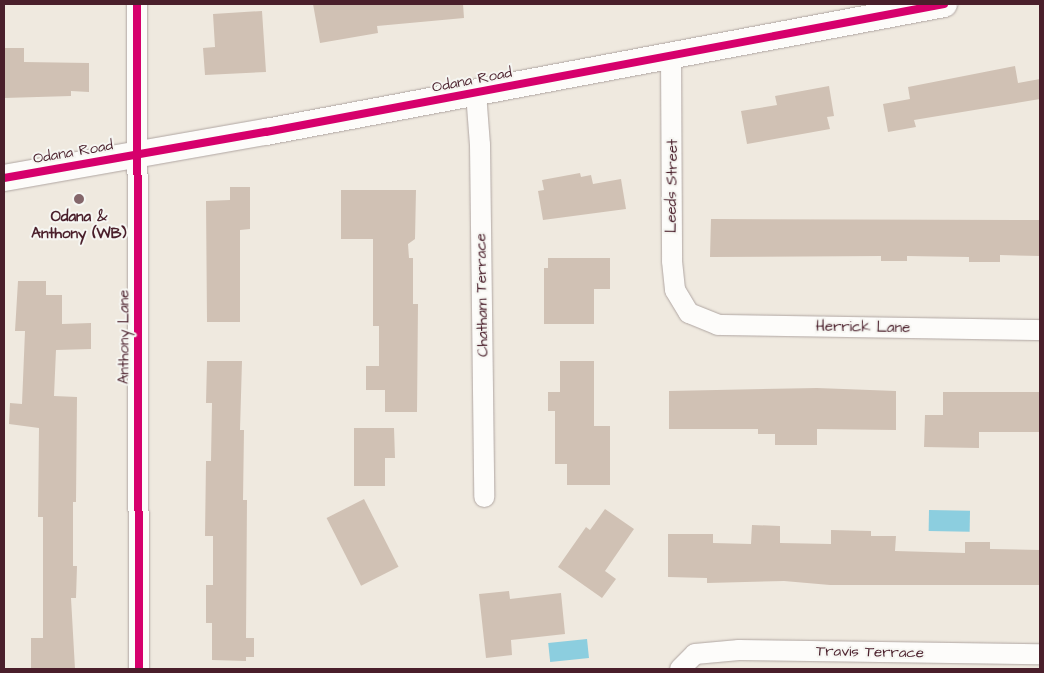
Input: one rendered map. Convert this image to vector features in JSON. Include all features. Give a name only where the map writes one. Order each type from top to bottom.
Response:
[{"type":"street","name":"Anthony Lane","points":[[137,4],[139,669]]},
{"type":"street","name":"Odana Road","points":[[4,178],[476,93],[944,4]]},
{"type":"street","name":"Leeds Street","points":[[671,55],[672,261],[675,290],[689,313]]},
{"type":"street","name":"Chatham Terrace","points":[[476,93],[480,164],[484,497]]},
{"type":"street","name":"Herrick Lane","points":[[689,313],[718,325],[1040,330]]},
{"type":"street","name":"Travis Terrace","points":[[680,669],[695,654],[739,650],[1040,654]]},
{"type":"water","points":[[929,510],[970,511],[970,532],[929,531]]},
{"type":"water","points":[[587,639],[589,658],[550,662],[548,643]]},
{"type":"building","points":[[313,4],[463,4],[464,18],[377,26],[378,33],[320,43]]},
{"type":"building","points":[[262,11],[266,72],[205,75],[203,48],[215,47],[213,14]]},
{"type":"building","points":[[4,48],[24,48],[24,62],[89,63],[89,92],[71,91],[71,96],[4,98]]},
{"type":"building","points":[[1015,66],[1018,83],[1040,79],[1040,99],[914,120],[916,127],[888,132],[883,104],[910,99],[908,87]]},
{"type":"building","points":[[829,86],[834,116],[827,117],[830,129],[747,144],[741,111],[777,105],[775,96]]},
{"type":"building","points":[[580,173],[581,177],[591,175],[593,184],[621,179],[626,209],[543,220],[538,191],[544,190],[542,180]]},
{"type":"building","points":[[230,187],[250,187],[250,229],[240,230],[240,322],[207,322],[206,201],[230,200]]},
{"type":"building","points":[[341,190],[416,190],[415,239],[408,244],[409,258],[413,258],[413,304],[418,304],[417,412],[385,412],[385,390],[366,390],[366,366],[379,366],[379,326],[373,326],[373,239],[341,239]]},
{"type":"building","points":[[711,219],[1040,220],[1040,256],[1000,255],[1000,262],[969,262],[969,257],[907,256],[907,261],[881,261],[881,256],[710,257]]},
{"type":"building","points":[[548,258],[610,258],[610,289],[594,289],[594,324],[544,324],[544,268],[548,268]]},
{"type":"building","points":[[18,281],[46,281],[46,295],[62,295],[62,324],[91,323],[91,349],[56,350],[54,396],[77,397],[76,502],[73,502],[73,566],[77,566],[76,598],[71,598],[75,669],[31,669],[31,638],[43,638],[43,517],[38,517],[39,428],[9,424],[10,403],[22,404],[25,331],[15,331]]},
{"type":"building","points":[[207,361],[242,361],[240,430],[244,430],[243,500],[247,500],[246,638],[254,638],[254,657],[246,657],[246,661],[212,660],[212,623],[206,623],[206,585],[213,585],[213,536],[205,536],[206,461],[211,461],[212,403],[206,403]]},
{"type":"building","points":[[560,361],[594,361],[594,426],[610,426],[610,485],[567,485],[567,464],[555,464],[555,411],[548,411],[548,392],[560,392]]},
{"type":"building","points":[[817,388],[896,391],[896,430],[817,429],[817,445],[775,445],[775,434],[758,434],[758,429],[669,429],[669,391]]},
{"type":"building","points":[[943,392],[1040,392],[1040,432],[979,432],[979,448],[924,447],[925,415],[943,415]]},
{"type":"building","points":[[354,428],[394,428],[395,458],[385,458],[385,486],[354,486]]},
{"type":"building","points":[[364,499],[399,567],[361,586],[327,518]]},
{"type":"building","points":[[605,509],[634,529],[605,571],[616,579],[602,598],[558,567],[586,527],[590,530]]},
{"type":"building","points":[[752,525],[780,526],[780,543],[831,544],[831,530],[871,531],[871,536],[896,536],[895,551],[965,553],[965,542],[990,542],[990,549],[1040,550],[1040,585],[830,585],[784,581],[707,583],[707,578],[668,577],[668,534],[713,534],[713,543],[751,544]]},
{"type":"building","points":[[509,591],[510,599],[561,593],[565,634],[511,640],[512,655],[486,658],[479,594]]},
{"type":"cycle path","points":[[137,4],[139,669]]},
{"type":"cycle path","points":[[4,178],[266,132],[944,4]]},
{"type":"place","name":"Odana & Anthony (WB)","points":[[79,199]]}]
